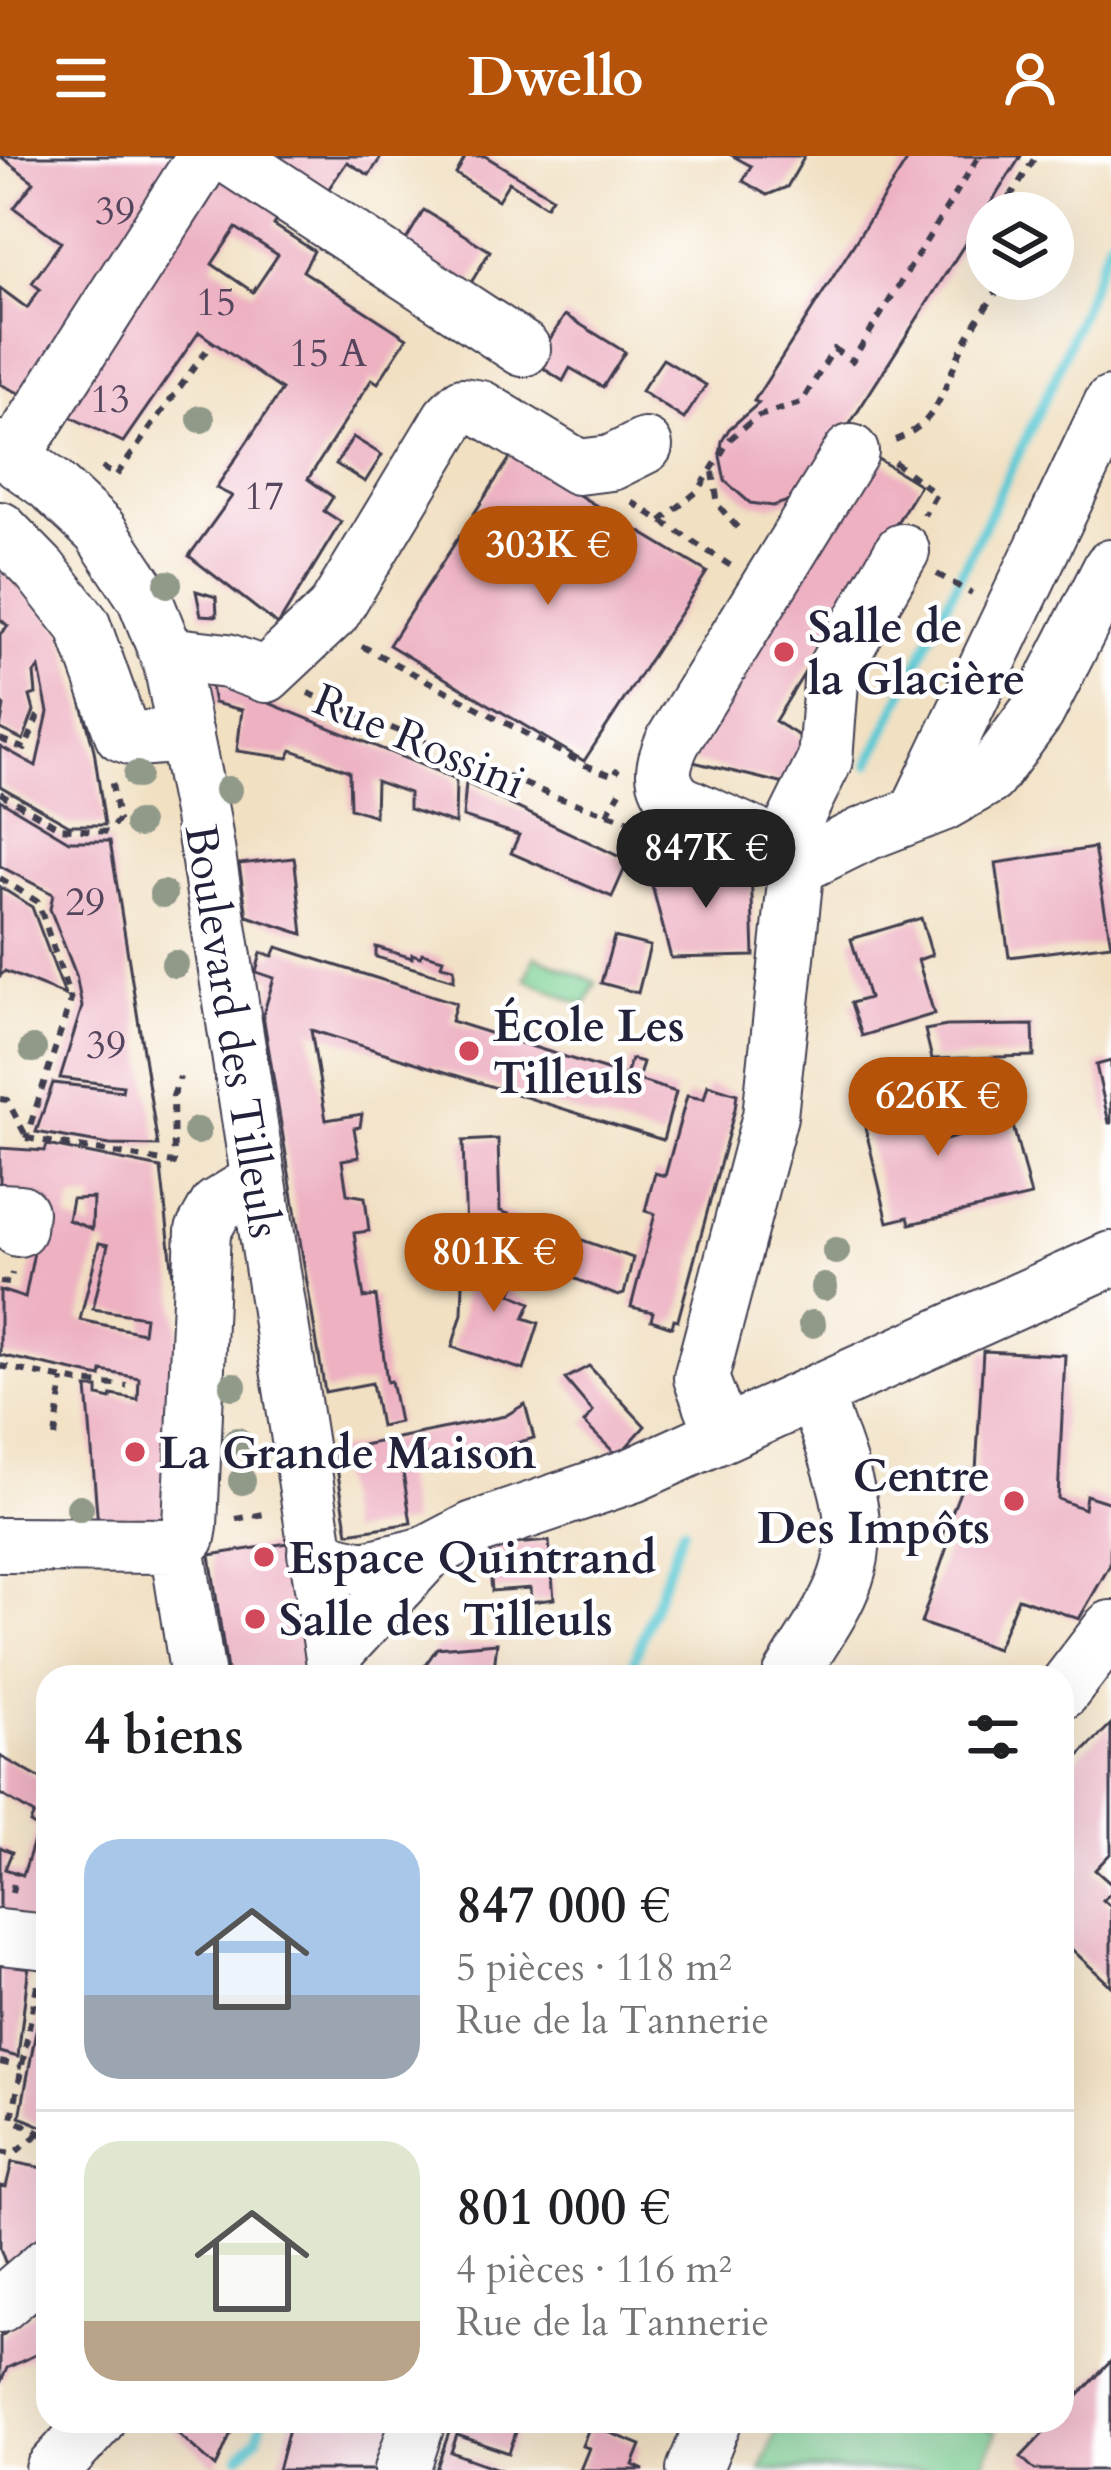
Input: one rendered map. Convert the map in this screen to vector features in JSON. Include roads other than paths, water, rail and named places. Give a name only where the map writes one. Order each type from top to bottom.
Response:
[{"type":"street","points":[[6,452],[205,156]]},
{"type":"street","points":[[228,156],[523,349]]},
{"type":"street","points":[[917,812],[1111,404]]},
{"type":"street","name":"Rue Rossini","points":[[0,529],[78,616],[117,728],[128,738],[177,693],[227,661],[266,675],[323,625],[463,405],[481,408],[578,467],[611,463],[645,446]]},
{"type":"street","points":[[873,449],[684,722],[662,768],[669,793],[679,802],[788,857],[975,788],[1006,759],[1037,712],[1111,568]]},
{"type":"street","name":"Boulevard des Tilleuls","points":[[6,452],[100,531],[156,622],[177,693],[335,1665]]},
{"type":"street","points":[[722,1432],[701,1378],[770,1116],[788,857],[825,760],[836,666],[918,562]]},
{"type":"street","points":[[0,1544],[177,1546],[188,1537],[202,1231],[217,1206],[258,1181]]},
{"type":"street","points":[[315,1553],[364,1569],[426,1554],[474,1529],[633,1474],[1111,1259]]},
{"type":"street","points":[[797,1665],[840,1589],[851,1548],[848,1503],[815,1393]]},
{"type":"street","points":[[177,1546],[196,1665]]},
{"type":"street","points":[[335,1665],[426,1554]]},
{"type":"street","points":[[1074,1676],[1111,1628]]},
{"type":"street","points":[[53,2470],[87,2433]]},
{"type":"street","points":[[402,2470],[414,2433]]},
{"type":"street","points":[[694,2470],[709,2433]]},
{"type":"waterway","points":[[869,764],[1055,378],[1111,237]]},
{"type":"waterway","points":[[632,1665],[683,1528]]},
{"type":"waterway","points":[[239,2456],[258,2433]]},
{"type":"place","name":"Salle de la Glacière","points":[[784,652]]},
{"type":"place","name":"École Les Tilleuls","points":[[469,1051]]},
{"type":"place","name":"La Grande Maison","points":[[135,1452]]},
{"type":"place","name":"Centre Des Impôts","points":[[1014,1501]]},
{"type":"place","name":"Espace Quintrand","points":[[264,1557]]},
{"type":"place","name":"Salle des Tilleuls","points":[[255,1619]]}]
